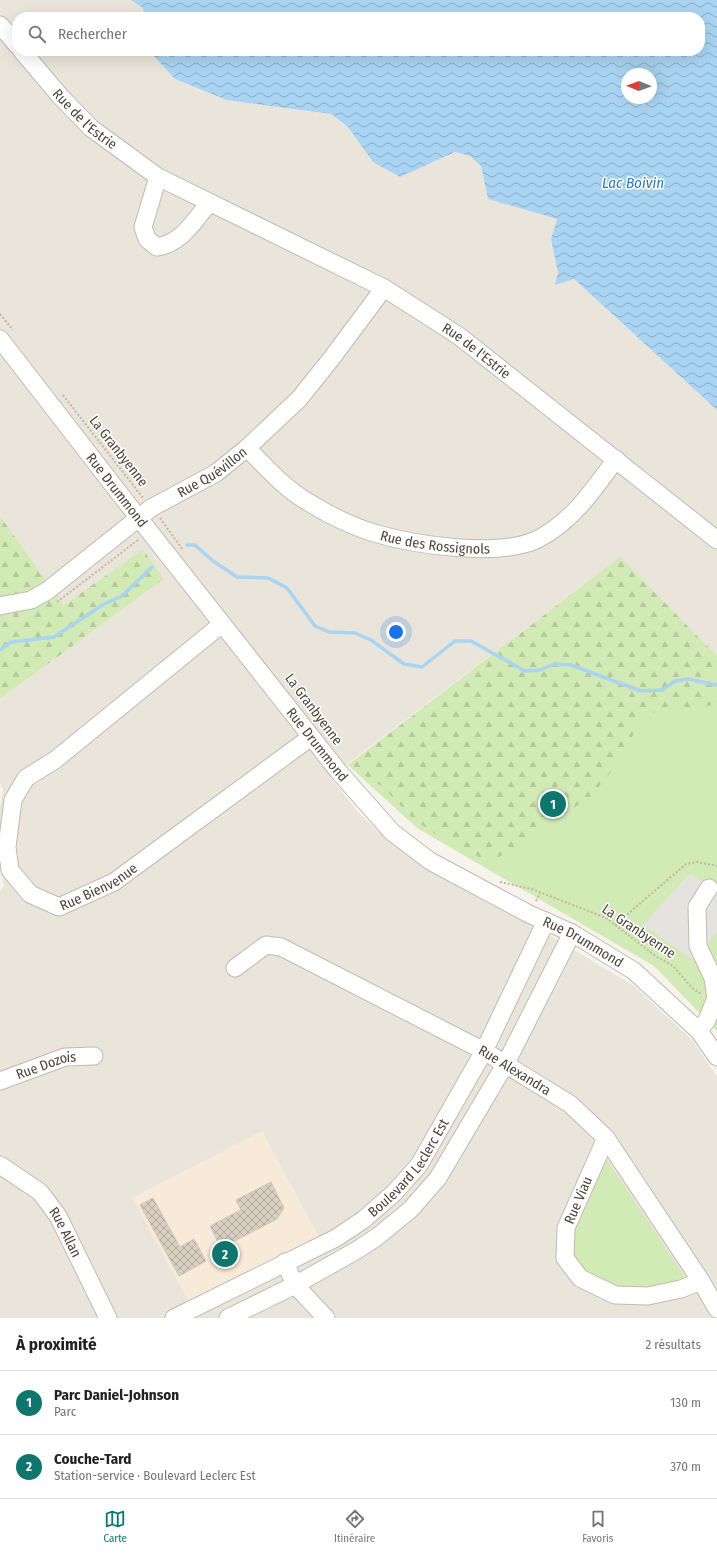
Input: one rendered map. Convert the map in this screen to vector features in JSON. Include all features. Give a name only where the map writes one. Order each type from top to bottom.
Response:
[{"type":"street","points":[[0,25],[12,40]]},
{"type":"street","name":"Rue de l'Estrie","points":[[26,56],[60,96],[91,128],[158,177],[384,288],[459,336],[717,540]]},
{"type":"street","points":[[158,177],[143,227],[147,239],[158,247],[166,246],[178,239],[209,203]]},
{"type":"street","name":"Rue Quévillon","points":[[0,606],[31,600],[47,591],[145,513],[216,473],[247,448],[299,399],[384,288]]},
{"type":"street","name":"Rue Drummond","points":[[7,336],[145,513],[222,624],[359,797],[392,832],[430,861],[473,886],[572,933],[634,971],[700,1031],[717,1057]]},
{"type":"street","name":"Rue des Rossignols","points":[[247,448],[285,487],[307,502],[340,520],[374,533],[418,542],[464,548],[500,549],[538,539],[567,520],[587,498],[616,459]]},
{"type":"street","name":"Rue Bienvenue","points":[[222,624],[55,760],[26,778],[13,800],[8,847],[10,870],[30,894],[59,907],[114,882],[311,737]]},
{"type":"street","points":[[700,1031],[707,1020],[716,998],[716,988],[713,978],[698,946],[697,907],[709,888]]},
{"type":"street","name":"Boulevard Leclerc Est","points":[[174,1318],[336,1238],[363,1220],[394,1193],[419,1165],[484,1051],[546,921]]},
{"type":"street","name":"Boulevard Leclerc Est","points":[[228,1318],[295,1285],[356,1250],[377,1236],[411,1209],[438,1178],[506,1064],[572,933]]},
{"type":"street","name":"Rue Alexandra","points":[[235,968],[266,945],[281,947],[484,1051],[570,1104],[606,1138],[701,1281],[717,1309]]},
{"type":"street","name":"Rue Dozois","points":[[0,1081],[64,1057],[94,1056]]},
{"type":"street","name":"Rue Viau","points":[[606,1138],[566,1228],[565,1258],[580,1278],[615,1295],[648,1296],[681,1289],[701,1281]]},
{"type":"street","name":"Rue Allan","points":[[0,1165],[40,1192],[58,1216],[108,1318]]},
{"type":"street","points":[[285,1262],[295,1285],[326,1318]]},
{"type":"path","points":[[0,314],[7,336]]},
{"type":"path","name":"La Granbyenne","points":[[58,389],[145,513],[186,554]]},
{"type":"path","points":[[615,925],[686,864],[697,862],[717,866]]},
{"type":"path","name":"La Granbyenne","points":[[498,881],[524,886],[594,912],[615,925],[657,957],[673,966],[692,988],[705,995]]},
{"type":"path","points":[[535,903],[540,892]]},
{"type":"shaded area","points":[[0,0],[131,0],[143,8],[144,12],[12,12],[12,56],[156,56],[227,100],[331,113],[348,127],[373,161],[400,177],[455,152],[470,156],[481,166],[488,199],[557,219],[551,239],[558,273],[574,279],[717,410],[717,656],[620,557],[330,777],[358,812],[378,831],[425,866],[462,889],[519,917],[634,986],[693,1041],[717,1077],[717,1318],[0,1318],[0,891],[4,886],[0,864],[0,806],[3,790],[0,783],[0,699],[164,579],[143,549],[64,605],[0,516]]},
{"type":"shaded area","points":[[690,873],[717,894],[717,932],[695,961],[643,925]]},
{"type":"shaded area","points":[[262,1131],[319,1237],[189,1302],[132,1198]]},
{"type":"green space","points":[[0,516],[64,605],[143,549],[164,579],[0,699]]},
{"type":"green space","points":[[620,557],[717,656],[717,1031],[654,966],[417,828],[348,765]]},
{"type":"green space","points":[[620,557],[717,656],[717,705],[665,709],[640,717],[625,755],[590,797],[503,855],[488,862],[435,834],[412,818],[383,787],[348,765]]},
{"type":"green space","points":[[599,1148],[687,1280],[620,1291],[566,1268],[574,1194]]},
{"type":"water","name":"Lac Boivin","points":[[131,0],[717,0],[717,410],[574,279],[555,285],[558,273],[551,239],[557,219],[488,199],[481,166],[470,156],[455,152],[400,177],[373,162],[348,127],[331,114],[227,100],[175,79],[154,56],[705,56],[705,12],[144,12],[143,8]]},
{"type":"building","points":[[271,1182],[284,1208],[277,1219],[221,1248],[210,1226],[241,1210],[236,1200]]},
{"type":"building","points":[[153,1198],[180,1247],[194,1239],[206,1261],[179,1276],[140,1205]]},
{"type":"waterway","points":[[187,545],[195,545],[213,561],[237,577],[268,578],[287,588],[315,626],[329,632],[355,633],[371,640],[404,664],[422,667],[455,641],[471,641],[525,671],[540,670],[554,664],[571,665],[641,691],[662,690],[675,681],[688,679],[717,685]]},
{"type":"waterway","points":[[0,650],[11,642],[54,637],[104,604],[122,596],[152,567]]},
{"type":"place","name":"Parc Daniel-Johnson","points":[[553,804]]},
{"type":"place","name":"Couche-Tard","points":[[225,1254]]}]
